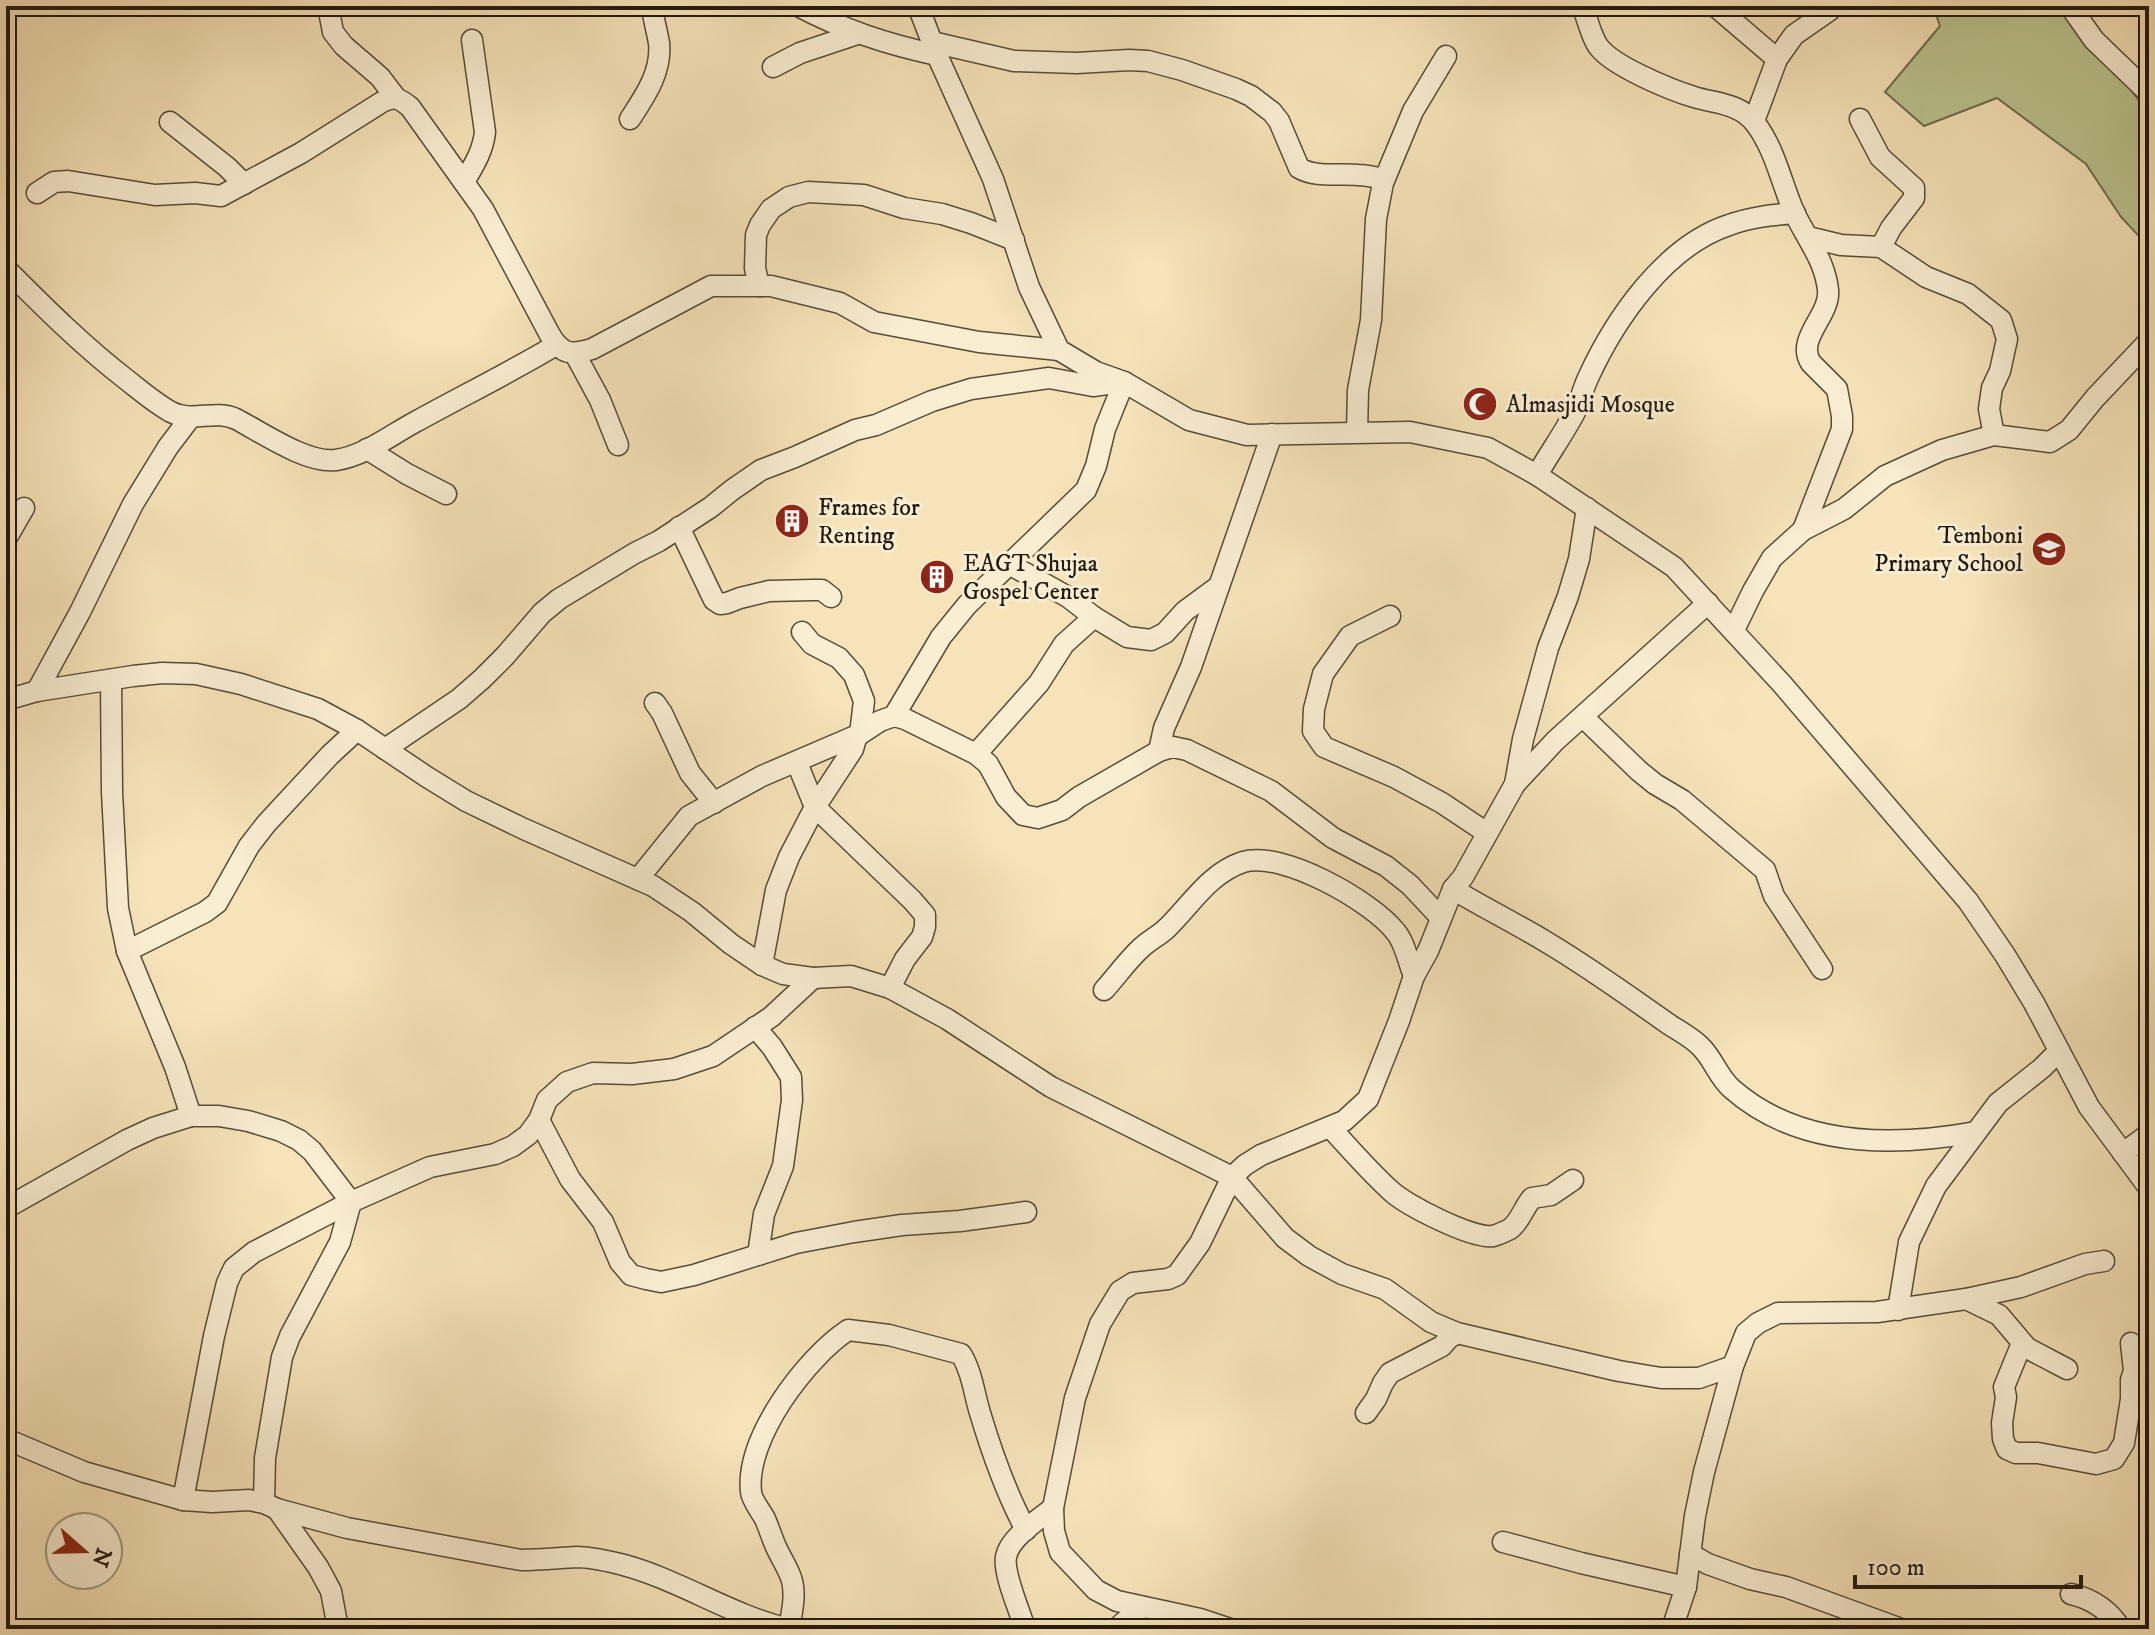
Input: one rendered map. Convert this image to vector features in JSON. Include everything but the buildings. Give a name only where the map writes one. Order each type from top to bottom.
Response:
[{"type":"street","points":[[328,6],[333,32],[344,46],[380,77],[396,98],[410,107],[464,182],[600,400],[618,445]]},
{"type":"street","points":[[630,119],[652,84],[659,58],[652,6]]},
{"type":"street","points":[[798,6],[857,34],[901,48],[934,49],[1014,61],[1148,61],[1182,70],[1236,89],[1272,112],[1303,171],[1384,179]]},
{"type":"street","points":[[918,6],[934,49],[993,179],[1029,287],[1059,350]]},
{"type":"street","points":[[1715,6],[1777,59]]},
{"type":"street","points":[[2070,6],[2094,40],[2149,93]]},
{"type":"street","points":[[1588,8],[1599,47],[1612,58],[1676,91],[1731,106],[1754,121],[1776,161],[1795,213],[1820,259],[1829,298],[1808,342],[1808,359],[1837,389],[1842,429],[1803,530]]},
{"type":"street","points":[[1754,121],[1777,59],[1794,35],[1830,10]]},
{"type":"street","points":[[773,67],[800,53],[857,34]]},
{"type":"street","points":[[464,182],[478,159],[485,132],[472,40]]},
{"type":"street","points":[[1357,432],[1358,390],[1371,320],[1376,219],[1384,179],[1413,111],[1446,56]]},
{"type":"street","points":[[37,193],[54,182],[68,181],[155,195],[195,193],[221,196],[301,153],[382,102],[396,98]]},
{"type":"street","points":[[1860,119],[1880,157],[1915,192],[1881,247]]},
{"type":"street","points":[[170,122],[244,184]]},
{"type":"street","points":[[759,286],[755,268],[756,235],[760,225],[771,209],[789,197],[808,192],[864,195],[904,208],[942,214],[1014,240]]},
{"type":"street","points":[[1537,475],[1574,413],[1615,326],[1642,289],[1697,240],[1726,225],[1756,217],[1795,213]]},
{"type":"street","points":[[1808,237],[1841,245],[1881,247],[1926,277],[1968,294],[2001,320],[2007,339],[1989,409],[1994,435]]},
{"type":"street","points":[[6,269],[96,357],[172,413],[190,418],[225,415],[281,444],[321,460],[333,461],[367,449],[520,367],[566,350],[592,349],[711,286],[771,286],[840,303],[874,322],[979,342],[1059,350],[1189,420],[1247,435],[1410,432],[1488,448],[1537,475],[1674,567],[1734,630],[1968,901],[2027,991],[2089,1107],[2147,1186]]},
{"type":"street","points":[[1734,630],[1772,558],[1803,530],[1844,509],[1885,476],[1942,450],[1994,435],[2050,442],[2069,430],[2149,341]]},
{"type":"street","points":[[385,749],[459,699],[559,599],[659,541],[761,470],[855,430],[971,389],[1049,378],[1093,386],[1120,381]]},
{"type":"street","points":[[894,716],[941,637],[967,605],[1086,490],[1120,381]]},
{"type":"street","points":[[37,691],[133,504],[190,418]]},
{"type":"street","points":[[1159,751],[1164,728],[1191,667],[1272,434]]},
{"type":"street","points":[[367,449],[446,494]]},
{"type":"street","points":[[6,539],[24,508]]},
{"type":"street","points":[[1515,784],[1523,739],[1548,648],[1579,559],[1587,508]]},
{"type":"street","points":[[679,527],[714,600],[720,604],[769,591],[822,590],[831,597]]},
{"type":"street","points":[[1009,564],[1068,597],[1127,637],[1151,640],[1165,633],[1185,611],[1219,586]]},
{"type":"street","points":[[1230,1629],[1200,1619],[1117,1601],[1096,1590],[1060,1552],[1054,1531],[1053,1508],[1075,1398],[1100,1324],[1120,1291],[1133,1283],[1177,1275],[1200,1243],[1232,1177],[1261,1155],[1344,1121],[1368,1099],[1414,976],[1428,951],[1453,889],[1463,877],[1515,784],[1555,741],[1708,603]]},
{"type":"street","points":[[1390,616],[1350,636],[1323,674],[1314,709],[1313,731],[1324,747],[1394,777],[1442,803],[1487,833]]},
{"type":"street","points":[[976,754],[1039,683],[1064,644],[1094,617]]},
{"type":"street","points":[[762,965],[776,890],[815,807],[853,749],[864,701],[854,675],[839,658],[812,644],[802,632]]},
{"type":"street","points":[[9,696],[162,673],[196,674],[241,684],[318,709],[357,730],[466,801],[653,886],[762,965],[783,974],[813,978],[851,976],[890,988],[947,1019],[1051,1087],[1232,1177],[1285,1238],[1309,1256],[1342,1274],[1385,1289],[1431,1322],[1457,1333],[1661,1378],[1699,1378],[1733,1366]]},
{"type":"street","points":[[111,680],[117,895],[127,951],[175,1067],[191,1116]]},
{"type":"street","points":[[655,703],[690,773],[714,803]]},
{"type":"street","points":[[638,879],[689,816],[762,776],[797,763],[894,716],[976,754],[988,764],[1006,797],[1023,815],[1038,818],[1062,810],[1159,751],[1173,747],[1187,750],[1271,791],[1333,838],[1386,866],[1410,885],[1441,918]]},
{"type":"street","points":[[1583,717],[1639,771],[1682,800],[1765,870],[1774,896],[1822,969]]},
{"type":"street","points":[[127,951],[217,903],[249,846],[266,824],[357,730]]},
{"type":"street","points":[[797,763],[815,807],[925,915],[922,937],[905,959],[890,988]]},
{"type":"street","points":[[1104,990],[1141,948],[1171,924],[1206,885],[1246,861],[1275,863],[1320,878],[1380,914],[1398,934],[1414,976]]},
{"type":"street","points":[[1453,889],[1575,959],[1700,1046],[1730,1087],[1759,1110],[1775,1118],[1836,1137],[1935,1139],[1976,1132]]},
{"type":"street","points":[[183,1500],[214,1336],[227,1283],[234,1268],[254,1252],[351,1202],[430,1167],[495,1154],[513,1146],[528,1135],[539,1120],[547,1100],[567,1082],[593,1073],[632,1074],[674,1069],[713,1056],[771,1017],[813,978]]},
{"type":"street","points":[[755,1027],[791,1077],[792,1088],[783,1166],[764,1214],[758,1255]]},
{"type":"street","points":[[1898,1310],[1909,1242],[1936,1186],[1998,1103],[2058,1052]]},
{"type":"street","points":[[6,1208],[127,1140],[191,1116],[219,1116],[248,1121],[299,1140],[312,1151],[351,1202]]},
{"type":"street","points":[[539,1120],[570,1179],[603,1222],[620,1262],[631,1275],[661,1282],[694,1275],[796,1243],[854,1232],[1026,1212]]},
{"type":"street","points":[[1330,1127],[1394,1194],[1473,1234],[1492,1236],[1509,1229],[1532,1198],[1551,1195],[1573,1180]]},
{"type":"street","points":[[2123,1153],[2149,1134]]},
{"type":"street","points":[[338,1629],[331,1591],[318,1567],[270,1506],[265,1458],[282,1357],[340,1242],[351,1202]]},
{"type":"street","points":[[1672,1629],[1686,1587],[1704,1472],[1733,1366],[1746,1333],[1778,1313],[1898,1310],[2021,1287],[2085,1264],[2104,1261]]},
{"type":"street","points":[[1966,1299],[1999,1315],[2022,1343],[2067,1369]]},
{"type":"street","points":[[6,1439],[84,1472],[183,1500],[249,1500],[347,1528],[521,1560],[579,1557],[622,1565],[656,1575],[724,1608],[789,1629],[793,1603],[792,1578],[751,1494],[753,1465],[762,1436],[796,1380],[834,1340],[848,1330],[889,1335],[961,1354],[968,1366],[999,1470],[1026,1530]]},
{"type":"street","points":[[1366,1413],[1390,1373],[1442,1346],[1457,1333]]},
{"type":"street","points":[[2022,1343],[2004,1387],[2006,1397],[2002,1423],[2007,1449],[2016,1453],[2038,1453],[2096,1464],[2114,1459],[2124,1443],[2134,1371],[2131,1343]]},
{"type":"street","points":[[1025,1629],[1011,1587],[1006,1555],[1026,1530],[1053,1508]]},
{"type":"street","points":[[1503,1542],[1686,1587]]},
{"type":"street","points":[[1690,1554],[1750,1579],[1786,1587],[1901,1629]]},
{"type":"street","points":[[2071,1594],[2096,1603],[2112,1615],[2121,1629]]},
{"type":"street","points":[[1116,1629],[1142,1607]]},
{"type":"green space","points":[[1933,6],[2064,6],[2149,113],[2149,247],[2121,217],[2086,164],[1997,98],[1924,126],[1885,92],[1940,26]]},
{"type":"place","name":"Almasjidi Mosque","points":[[1480,404]]},
{"type":"place","name":"Frames for Renting","points":[[792,521]]},
{"type":"place","name":"Temboni Primary School","points":[[2049,549]]},
{"type":"place","name":"EAGT Shujaa Gospel Center","points":[[937,577]]}]
